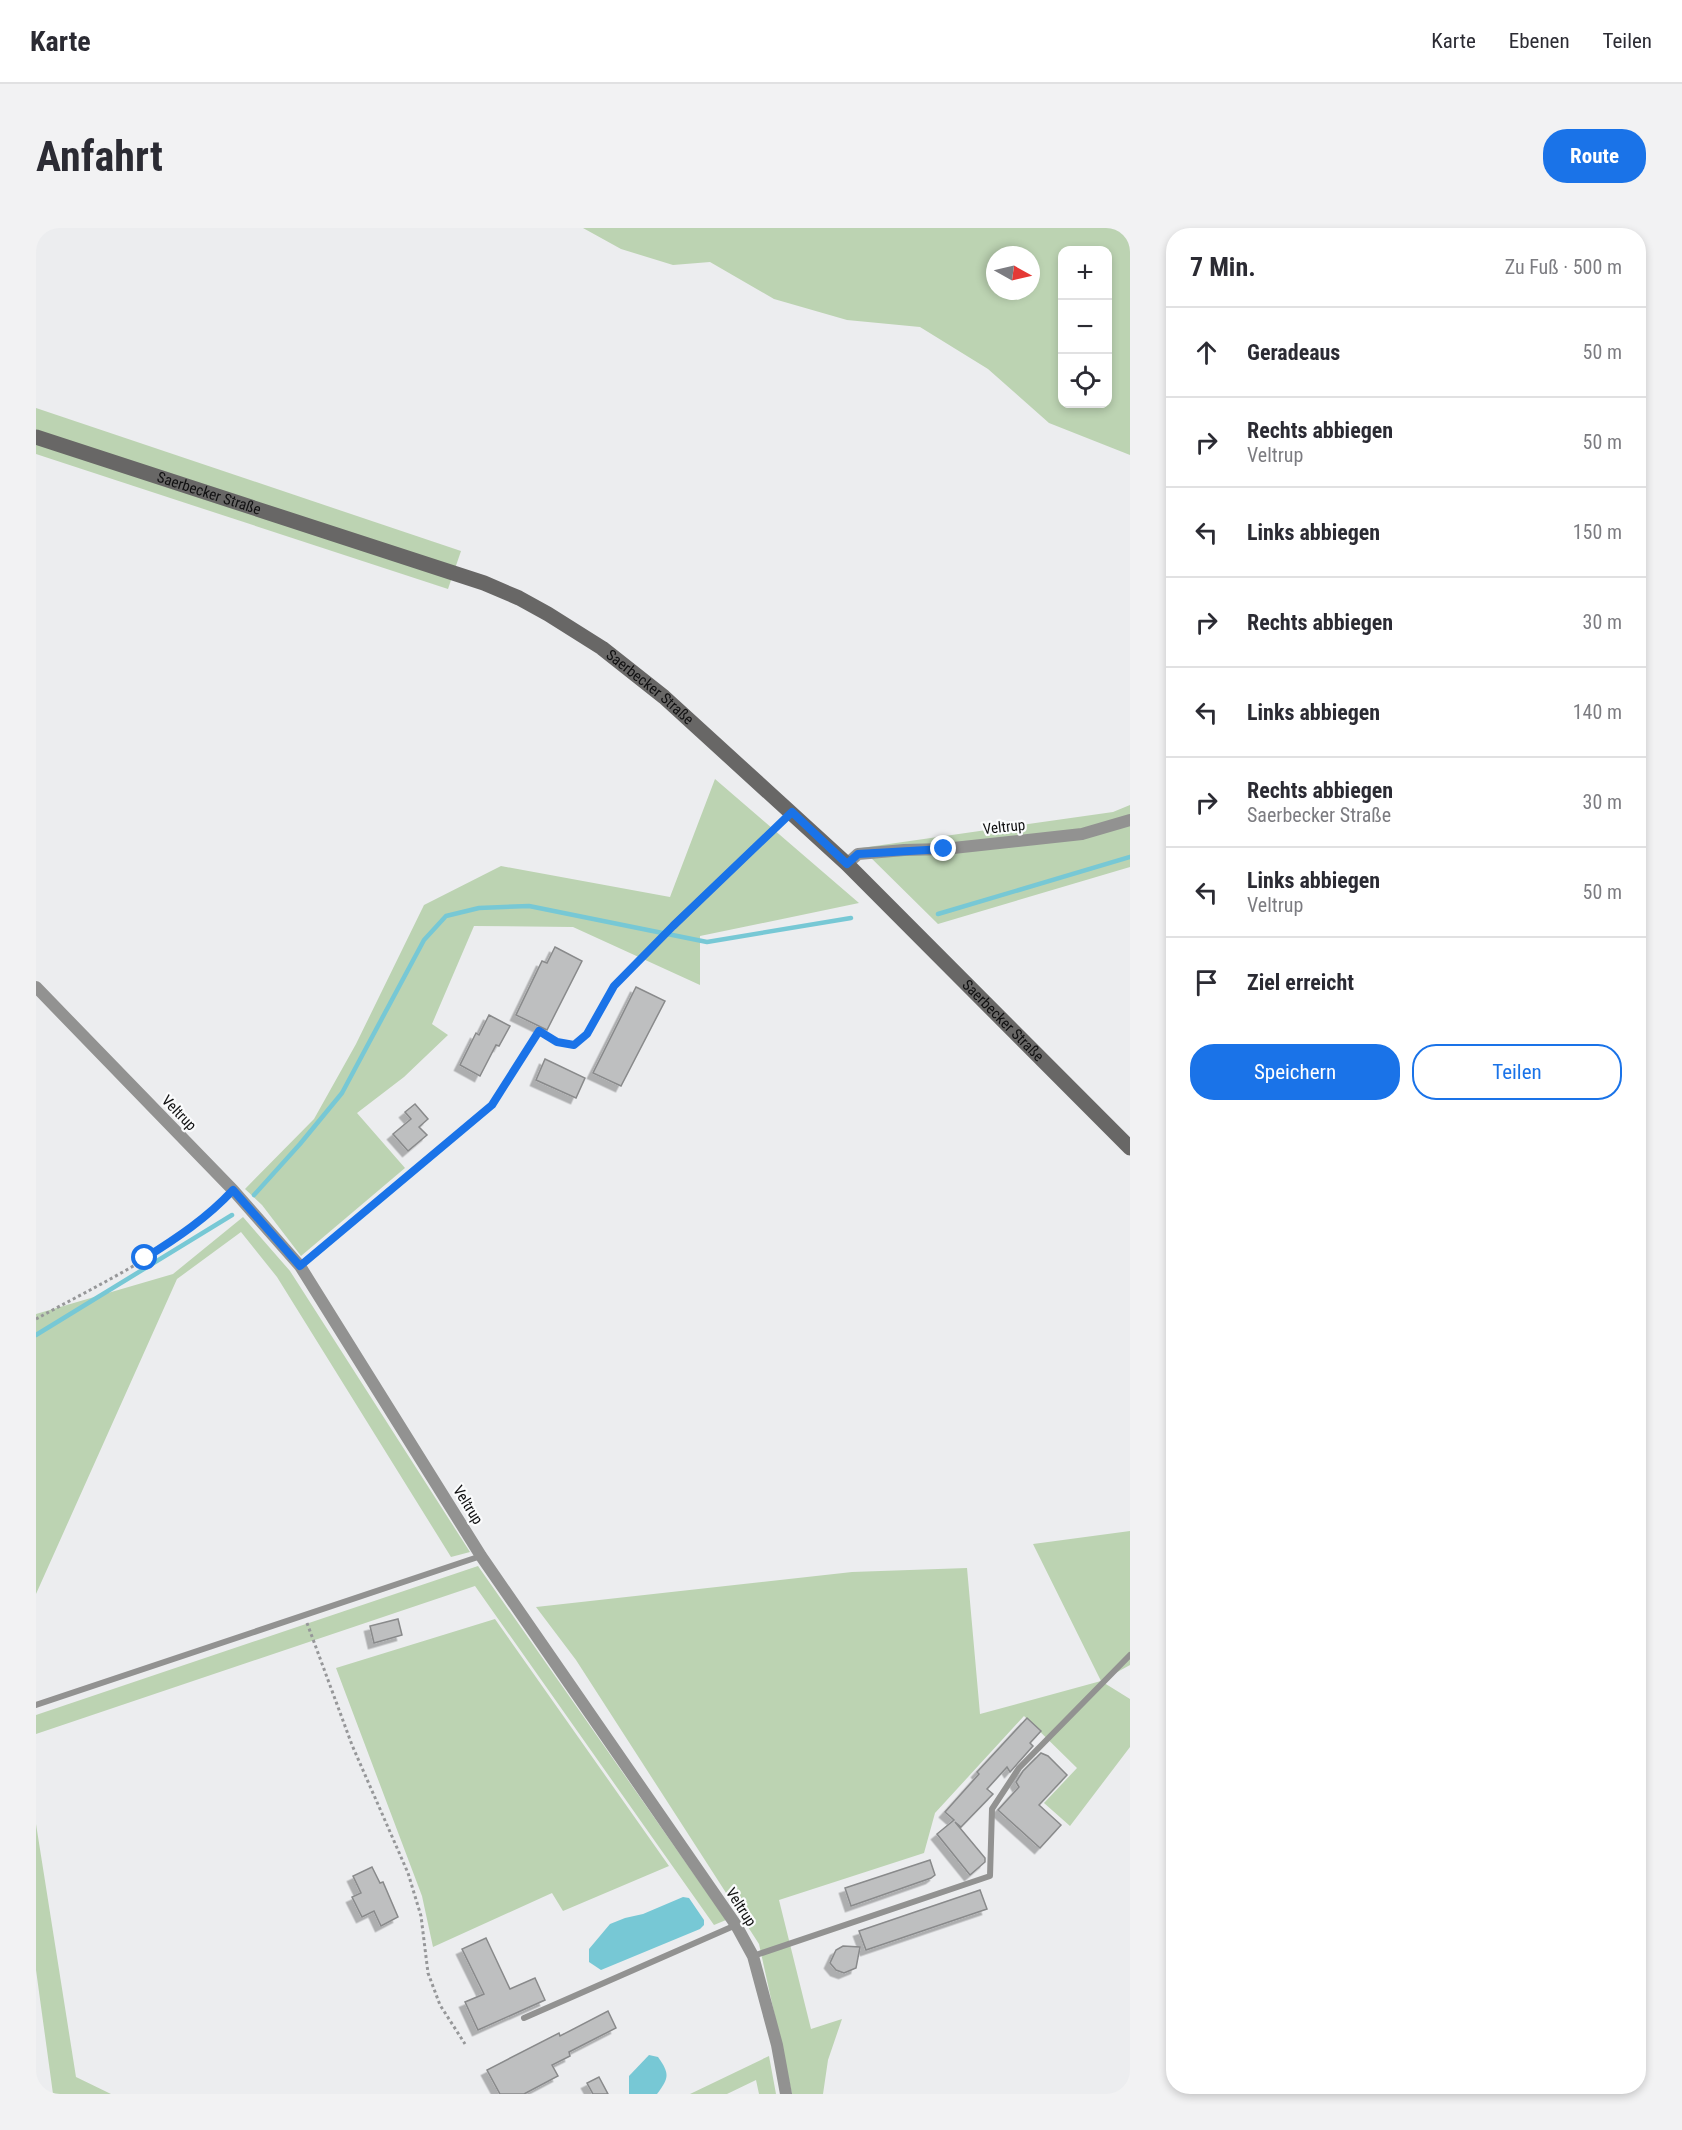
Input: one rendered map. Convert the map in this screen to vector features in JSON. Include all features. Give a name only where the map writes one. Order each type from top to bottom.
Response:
[{"type":"main road","name":"Saerbecker Straße","points":[[36,437],[484,583],[519,598],[602,648],[664,697],[792,812],[1128,1144]]},
{"type":"street","name":"Veltrup","points":[[847,864],[858,854],[944,849],[1082,834],[1130,820]]},
{"type":"street","name":"Veltrup","points":[[36,987],[233,1190],[300,1266],[482,1556],[736,1925],[753,1956],[777,2045],[786,2094]]},
{"type":"lane","points":[[300,1266],[492,1105],[539,1031],[557,1042],[574,1045],[587,1034],[614,986],[792,812]]},
{"type":"lane","points":[[36,1706],[482,1556]]},
{"type":"lane","points":[[753,1956],[990,1876],[992,1809],[1019,1768],[1130,1655]]},
{"type":"lane","points":[[524,2018],[736,1925]]},
{"type":"path","points":[[36,1319],[145,1258],[186,1232],[218,1206],[233,1190]]},
{"type":"path","points":[[304,1615],[352,1744],[408,1873],[421,1916],[428,1973],[440,2005],[465,2044]]},
{"type":"green space","points":[[583,228],[1130,228],[1130,455],[1049,423],[988,369],[920,327],[847,320],[774,299],[710,262],[673,265],[621,249]]},
{"type":"green space","points":[[36,408],[461,551],[448,589],[36,454]]},
{"type":"green space","points":[[715,779],[859,903],[700,936],[700,985],[573,927],[474,926],[432,1024],[448,1035],[404,1077],[357,1113],[405,1168],[301,1256],[262,1205],[245,1189],[314,1119],[356,1044],[424,905],[501,866],[670,897]]},
{"type":"green space","points":[[1130,805],[1130,867],[938,924],[861,848],[1113,812]]},
{"type":"green space","points":[[243,1217],[290,1271],[470,1552],[451,1557],[277,1277],[241,1232],[177,1279],[36,1594],[36,1314],[173,1274]]},
{"type":"green space","points":[[1130,1531],[1130,1665],[1101,1681],[1033,1544]]},
{"type":"green space","points":[[478,1566],[726,1920],[714,1925],[475,1586],[36,1734],[36,1715]]},
{"type":"green space","points":[[967,1568],[980,1714],[1101,1681],[1130,1699],[1130,1747],[1070,1826],[1044,1803],[1077,1768],[1024,1716],[935,1813],[924,1853],[779,1900],[811,2029],[842,2019],[828,2060],[823,2094],[792,2094],[759,1944],[576,1660],[536,1607],[852,1572]]},
{"type":"green space","points":[[495,1619],[669,1866],[563,1911],[552,1893],[433,1947],[422,1896],[336,1668]]},
{"type":"green space","points":[[36,1824],[76,2077],[111,2094],[53,2094],[36,1970]]},
{"type":"green space","points":[[769,2056],[776,2094],[759,2094],[756,2080],[727,2094],[690,2094]]},
{"type":"water","points":[[683,1897],[689,1898],[704,1920],[704,1925],[700,1929],[601,1970],[589,1962],[589,1949],[610,1924],[643,1914]]},
{"type":"water","points":[[649,2055],[658,2057],[665,2068],[664,2084],[657,2094],[629,2094],[629,2076]]},
{"type":"building","points":[[555,947],[582,961],[547,1030],[516,1015],[542,961],[547,963]]},
{"type":"building","points":[[636,987],[665,1001],[621,1086],[593,1073]]},
{"type":"building","points":[[489,1015],[510,1026],[499,1046],[496,1045],[480,1076],[460,1065],[476,1033],[479,1035]]},
{"type":"building","points":[[545,1059],[585,1078],[576,1098],[536,1080]]},
{"type":"building","points":[[415,1104],[428,1119],[419,1127],[427,1135],[408,1151],[393,1134],[411,1119],[405,1112]]},
{"type":"building","points":[[398,1619],[402,1635],[374,1643],[370,1626]]},
{"type":"building","points":[[1027,1718],[1041,1731],[1030,1743],[1033,1746],[1010,1772],[1007,1767],[987,1789],[993,1794],[961,1827],[955,1822],[985,1858],[985,1862],[970,1875],[937,1834],[954,1820],[945,1812],[979,1774],[977,1772]]},
{"type":"building","points":[[1041,1753],[1048,1756],[1067,1775],[1039,1805],[1061,1825],[1040,1848],[998,1810],[1019,1787],[1016,1782],[1023,1771]]},
{"type":"building","points":[[930,1860],[935,1875],[931,1878],[851,1906],[845,1888]]},
{"type":"building","points":[[372,1867],[380,1883],[383,1882],[398,1917],[381,1926],[374,1911],[362,1917],[352,1897],[361,1893],[353,1876]]},
{"type":"building","points":[[980,1890],[987,1909],[866,1950],[859,1931]]},
{"type":"building","points":[[486,1938],[510,1989],[535,1978],[545,2000],[478,2030],[465,2002],[484,1994],[462,1949]]},
{"type":"building","points":[[843,1946],[860,1947],[856,1968],[844,1973],[836,1970],[830,1963],[836,1950]]},
{"type":"building","points":[[608,2011],[616,2028],[569,2052],[570,2056],[552,2065],[558,2076],[524,2094],[500,2094],[487,2070]]},
{"type":"building","points":[[599,2077],[608,2094],[593,2094],[587,2083]]},
{"type":"waterway","points":[[938,914],[1130,857]]},
{"type":"waterway","points":[[254,1195],[342,1093],[424,940],[446,916],[479,908],[529,906],[707,942],[851,918]]},
{"type":"waterway","points":[[36,1335],[232,1215]]},
{"type":"route","points":[[145,1258],[186,1232],[218,1206],[233,1190],[300,1266],[492,1105],[539,1031],[557,1042],[574,1045],[587,1034],[614,986],[792,812],[847,864],[858,854],[944,849]]}]
